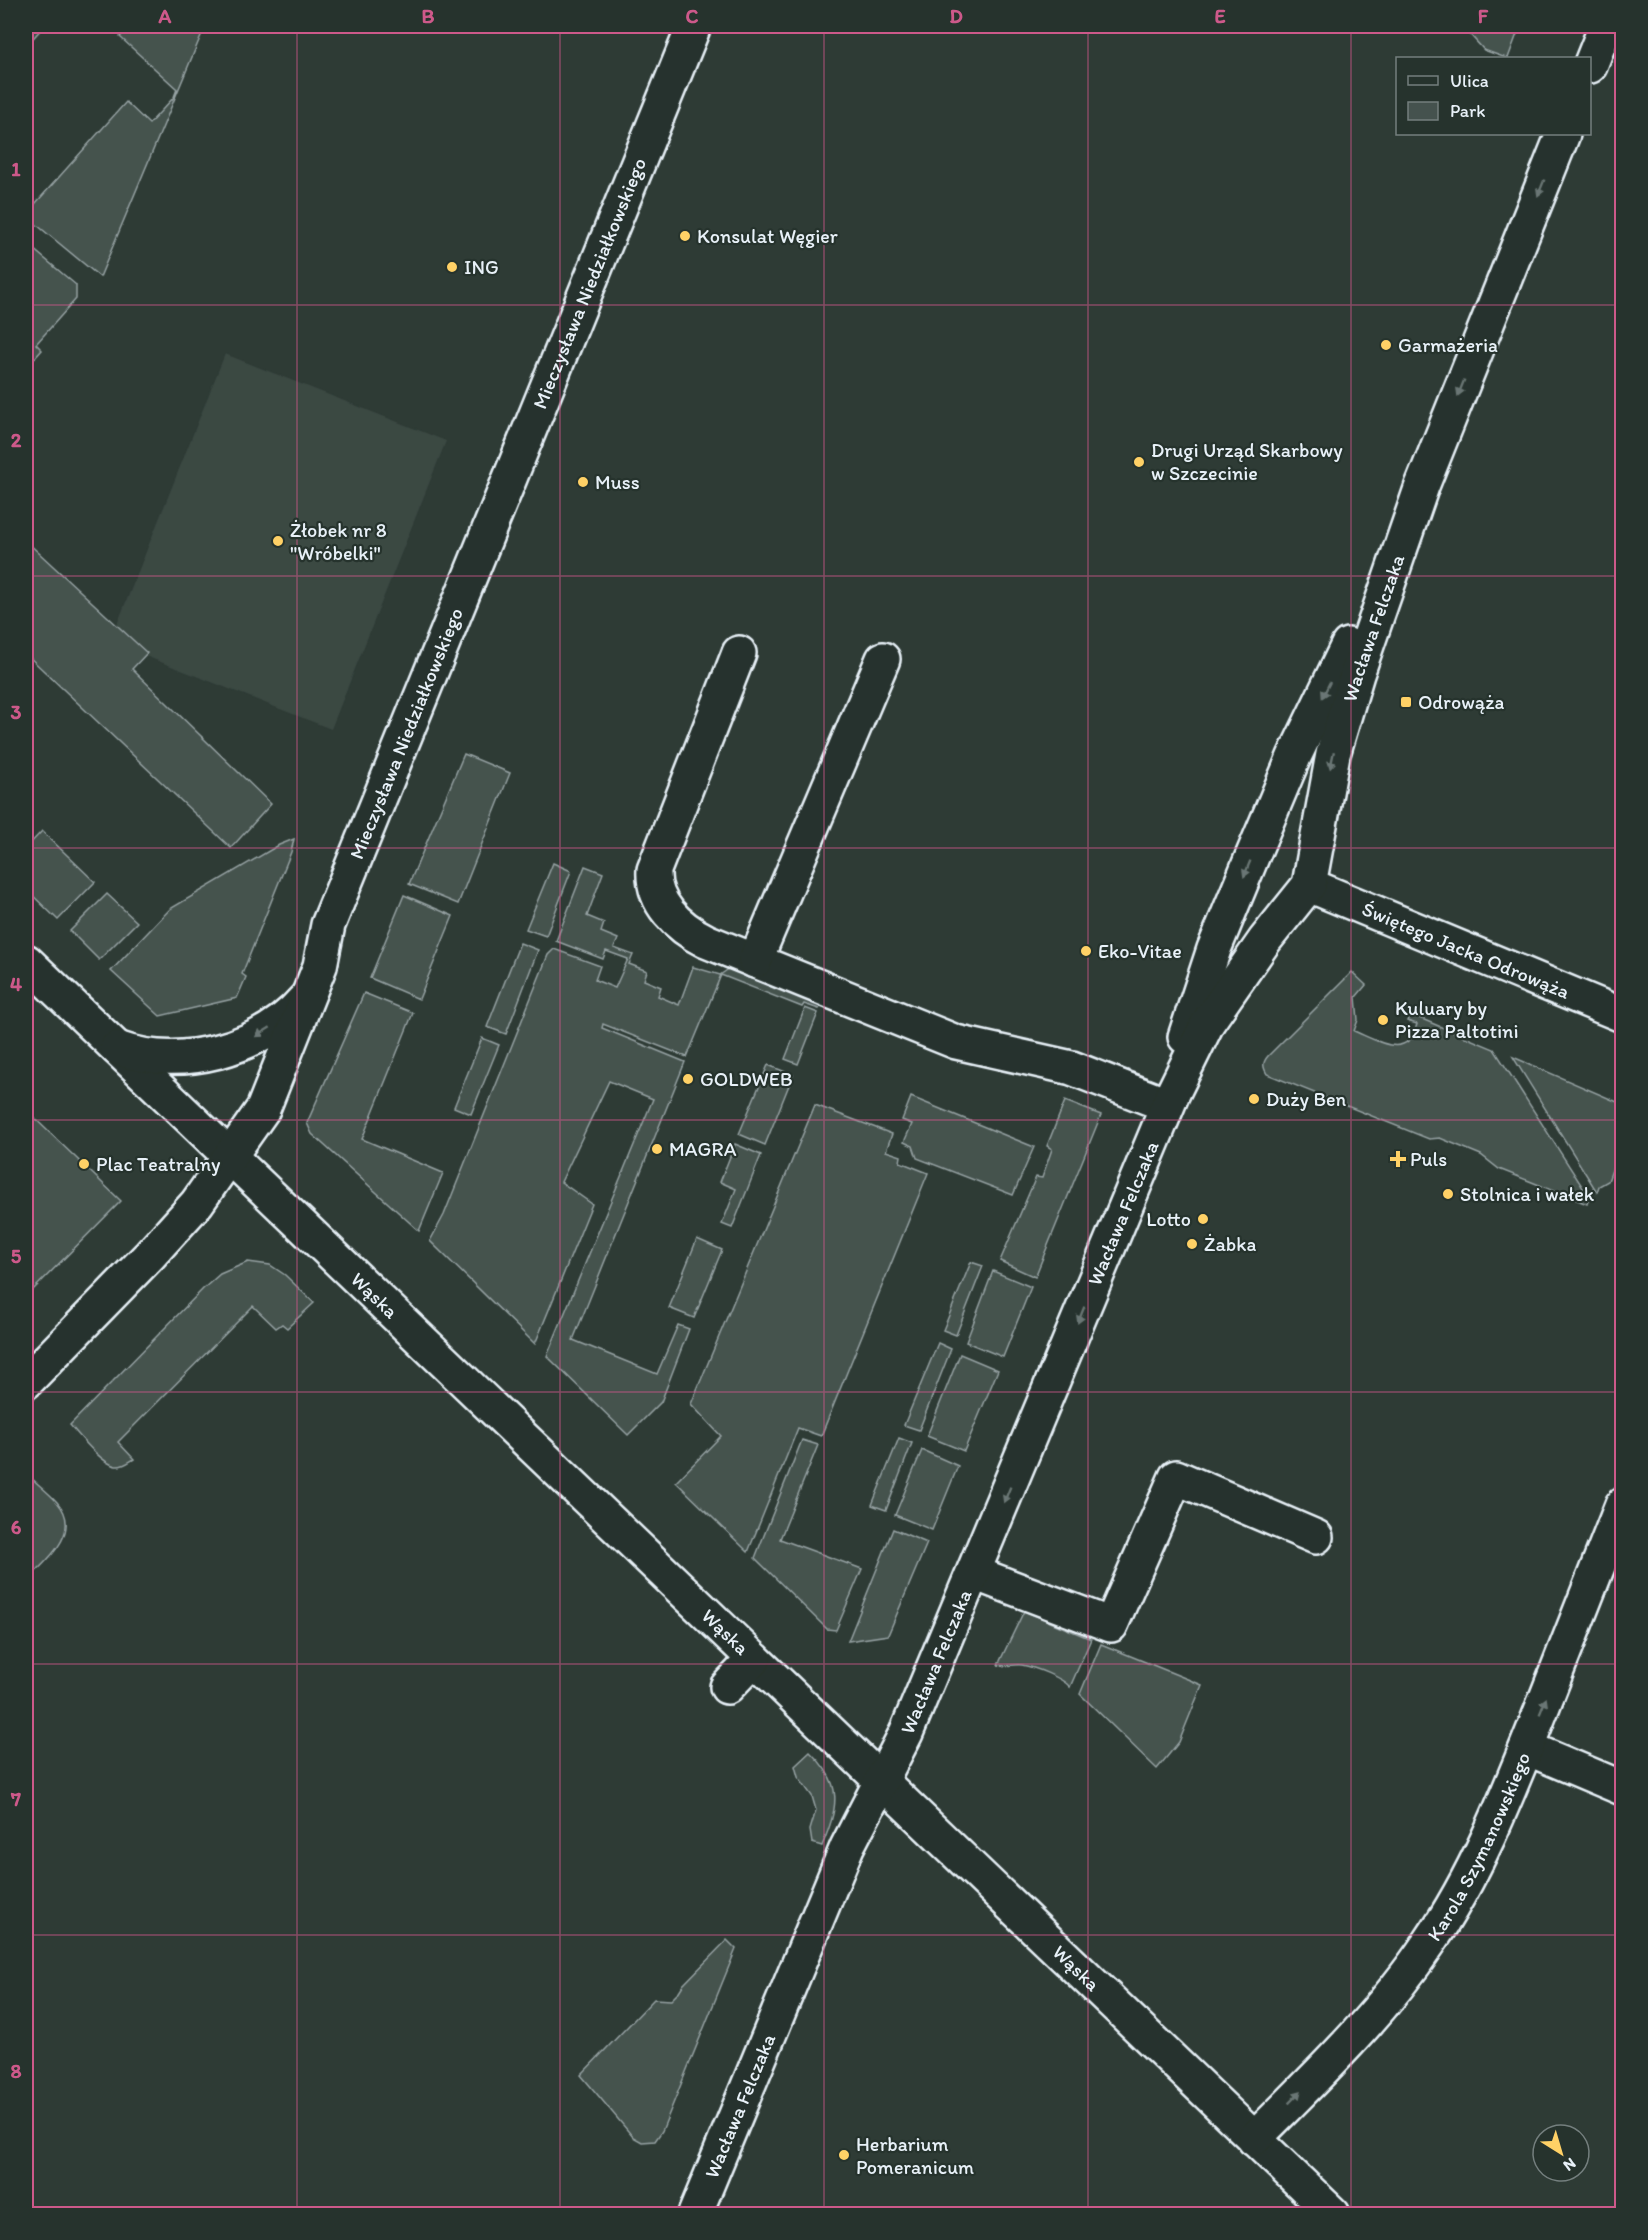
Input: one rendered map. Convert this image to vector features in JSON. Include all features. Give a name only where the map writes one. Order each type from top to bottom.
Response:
[{"type":"street","name":"Mieczysława Niedziałkowskiego","points":[[26,1382],[150,1255],[197,1203],[263,1109],[320,966],[328,925],[694,26]]},
{"type":"street","points":[[1591,64],[1606,26]]},
{"type":"street","name":"Wacława Felczaka","points":[[695,2214],[843,1856],[906,1733],[1167,1105],[1208,1022],[1265,940],[1309,885],[1323,802],[1342,717],[1415,505],[1563,135]]},
{"type":"street","points":[[740,653],[657,860],[653,882],[660,901],[681,925],[696,936],[956,1042],[1072,1068],[1167,1105],[1181,1051],[1214,949],[1252,857],[1294,757],[1415,505]]},
{"type":"street","points":[[755,961],[884,659]]},
{"type":"street","name":"Świętego Jacka Odrowąża","points":[[1309,885],[1623,1015]]},
{"type":"street","name":"Wąska","points":[[26,961],[1333,2214]]},
{"type":"street","points":[[117,1048],[133,1053],[164,1057],[198,1055],[225,1050],[265,1032],[295,1009],[308,995]]},
{"type":"street","points":[[974,1573],[1111,1625],[1176,1477],[1316,1537]]},
{"type":"street","name":"Karola Szymanowskiego","points":[[1254,2139],[1338,2055],[1383,2004],[1431,1942],[1481,1854],[1527,1748],[1623,1504]]},
{"type":"street","points":[[727,1687],[754,1659]]},
{"type":"street","points":[[1527,1748],[1623,1788]]},
{"type":"shaded area","name":"Żłobek nr 8 \"Wróbelki\"","points":[[225,354],[446,441],[331,729],[110,642]]},
{"type":"green space","points":[[26,26],[44,26],[26,46]]},
{"type":"green space","points":[[129,26],[205,26],[100,277],[26,214],[126,102],[149,124],[174,97],[177,89],[120,37]]},
{"type":"green space","points":[[1455,26],[1520,26],[1508,57],[1484,50],[1465,29]]},
{"type":"green space","points":[[26,243],[76,285],[76,299],[36,344],[42,350],[26,368]]},
{"type":"green space","points":[[26,541],[147,653],[132,669],[271,804],[231,848],[26,654]]},
{"type":"green space","points":[[464,754],[510,773],[458,904],[409,884]]},
{"type":"green space","points":[[42,831],[95,882],[58,920],[26,889],[26,848]]},
{"type":"green space","points":[[294,839],[291,852],[242,974],[246,977],[237,998],[160,1016],[111,971],[170,909],[279,845]]},
{"type":"green space","points":[[553,863],[571,871],[546,936],[526,929]]},
{"type":"green space","points":[[585,866],[603,873],[587,916],[604,923],[601,932],[618,939],[614,948],[633,955],[629,964],[647,971],[644,980],[661,987],[658,996],[679,1005],[693,967],[720,975],[730,968],[824,999],[819,1009],[804,1004],[802,1007],[721,975],[687,1057],[603,1024],[602,1028],[685,1062],[573,1340],[657,1374],[678,1325],[689,1329],[661,1402],[628,1435],[547,1356],[653,1099],[609,1081],[561,1182],[592,1204],[535,1344],[430,1241],[444,1215],[548,955],[554,949],[600,966],[595,980],[615,988],[628,959],[606,951],[603,959],[556,941]]},
{"type":"green space","points":[[107,894],[137,922],[99,960],[70,931]]},
{"type":"green space","points":[[404,895],[453,916],[419,999],[370,978]]},
{"type":"green space","points":[[520,943],[538,950],[506,1034],[487,1027]]},
{"type":"green space","points":[[1352,972],[1366,985],[1356,997],[1358,1020],[1354,1031],[1382,1043],[1399,1045],[1407,1042],[1413,1035],[1417,1024],[1407,1021],[1410,1014],[1494,1049],[1589,1197],[1587,1204],[1499,1169],[1481,1155],[1440,1138],[1429,1139],[1267,1074],[1264,1065],[1268,1056]]},
{"type":"green space","points":[[364,993],[413,1013],[362,1139],[443,1173],[419,1231],[312,1134],[307,1123]]},
{"type":"green space","points":[[805,1008],[818,1013],[798,1064],[785,1059]]},
{"type":"green space","points":[[482,1038],[499,1045],[471,1114],[454,1107]]},
{"type":"green space","points":[[1513,1057],[1622,1104],[1622,1142],[1608,1181],[1599,1186],[1597,1192]]},
{"type":"green space","points":[[768,1065],[793,1075],[765,1145],[739,1134]]},
{"type":"green space","points":[[911,1097],[1034,1147],[1013,1195],[917,1158],[913,1146],[904,1142],[912,1124],[902,1120]]},
{"type":"green space","points":[[1065,1101],[1101,1115],[1035,1277],[1000,1261],[1036,1177],[1042,1178],[1052,1149],[1047,1146]]},
{"type":"green space","points":[[815,1105],[892,1134],[886,1151],[901,1156],[900,1162],[928,1173],[821,1436],[798,1428],[748,1552],[676,1482],[721,1436],[691,1404]]},
{"type":"green space","points":[[26,1110],[121,1201],[26,1297]]},
{"type":"green space","points":[[735,1144],[761,1155],[732,1228],[722,1224],[736,1189],[720,1182]]},
{"type":"green space","points":[[697,1239],[722,1250],[694,1318],[669,1308]]},
{"type":"green space","points":[[248,1262],[270,1265],[285,1275],[314,1303],[287,1328],[282,1324],[276,1328],[253,1306],[118,1442],[134,1459],[119,1466],[104,1460],[70,1425],[203,1289],[220,1274]]},
{"type":"green space","points":[[971,1262],[983,1266],[956,1335],[943,1330]]},
{"type":"green space","points":[[993,1271],[1031,1287],[1003,1357],[966,1342]]},
{"type":"green space","points":[[938,1343],[951,1349],[919,1430],[904,1425]]},
{"type":"green space","points":[[960,1354],[998,1370],[964,1451],[927,1436]]},
{"type":"green space","points":[[899,1438],[912,1443],[886,1510],[872,1505]]},
{"type":"green space","points":[[802,1440],[818,1445],[780,1539],[862,1569],[836,1630],[827,1629],[755,1558]]},
{"type":"green space","points":[[922,1450],[958,1466],[932,1530],[895,1515]]},
{"type":"green space","points":[[26,1473],[57,1502],[64,1513],[66,1524],[59,1546],[26,1581]]},
{"type":"green space","points":[[893,1529],[927,1543],[888,1635],[848,1641]]},
{"type":"green space","points":[[1024,1611],[1091,1639],[1070,1687],[1055,1677],[1034,1668],[1022,1665],[998,1665]]},
{"type":"green space","points":[[1101,1644],[1202,1685],[1179,1742],[1157,1769],[1080,1694]]},
{"type":"green space","points":[[810,1752],[828,1775],[835,1796],[832,1819],[822,1846],[812,1843],[810,1830],[816,1810],[812,1796],[798,1777],[795,1766]]},
{"type":"green space","points":[[727,1940],[736,1949],[662,2131],[655,2141],[642,2142],[633,2137],[581,2075],[654,1999],[671,2000]]},
{"type":"place","name":"Konsulat Węgier","points":[[685,236]]},
{"type":"place","name":"ING","points":[[452,267]]},
{"type":"place","name":"Garmażeria","points":[[1386,345]]},
{"type":"place","name":"Drugi Urząd Skarbowy w Szczecinie","points":[[1139,462]]},
{"type":"place","name":"Muss","points":[[583,482]]},
{"type":"place","name":"Żłobek nr 8 \"Wróbelki\"","points":[[278,541]]},
{"type":"place","name":"Odrowąża","points":[[1406,702]]},
{"type":"place","name":"Eko-Vitae","points":[[1086,951]]},
{"type":"place","name":"Kuluary by Pizza Paltotini","points":[[1383,1020]]},
{"type":"place","name":"GOLDWEB","points":[[688,1079]]},
{"type":"place","name":"Duży Ben","points":[[1254,1099]]},
{"type":"place","name":"MAGRA","points":[[657,1149]]},
{"type":"place","name":"Puls","points":[[1398,1159]]},
{"type":"place","name":"Plac Teatralny","points":[[84,1164]]},
{"type":"place","name":"Stolnica i wałek","points":[[1448,1194]]},
{"type":"place","name":"Lotto","points":[[1203,1219]]},
{"type":"place","name":"Żabka","points":[[1192,1244]]},
{"type":"place","name":"Herbarium Pomeranicum","points":[[844,2155]]}]
